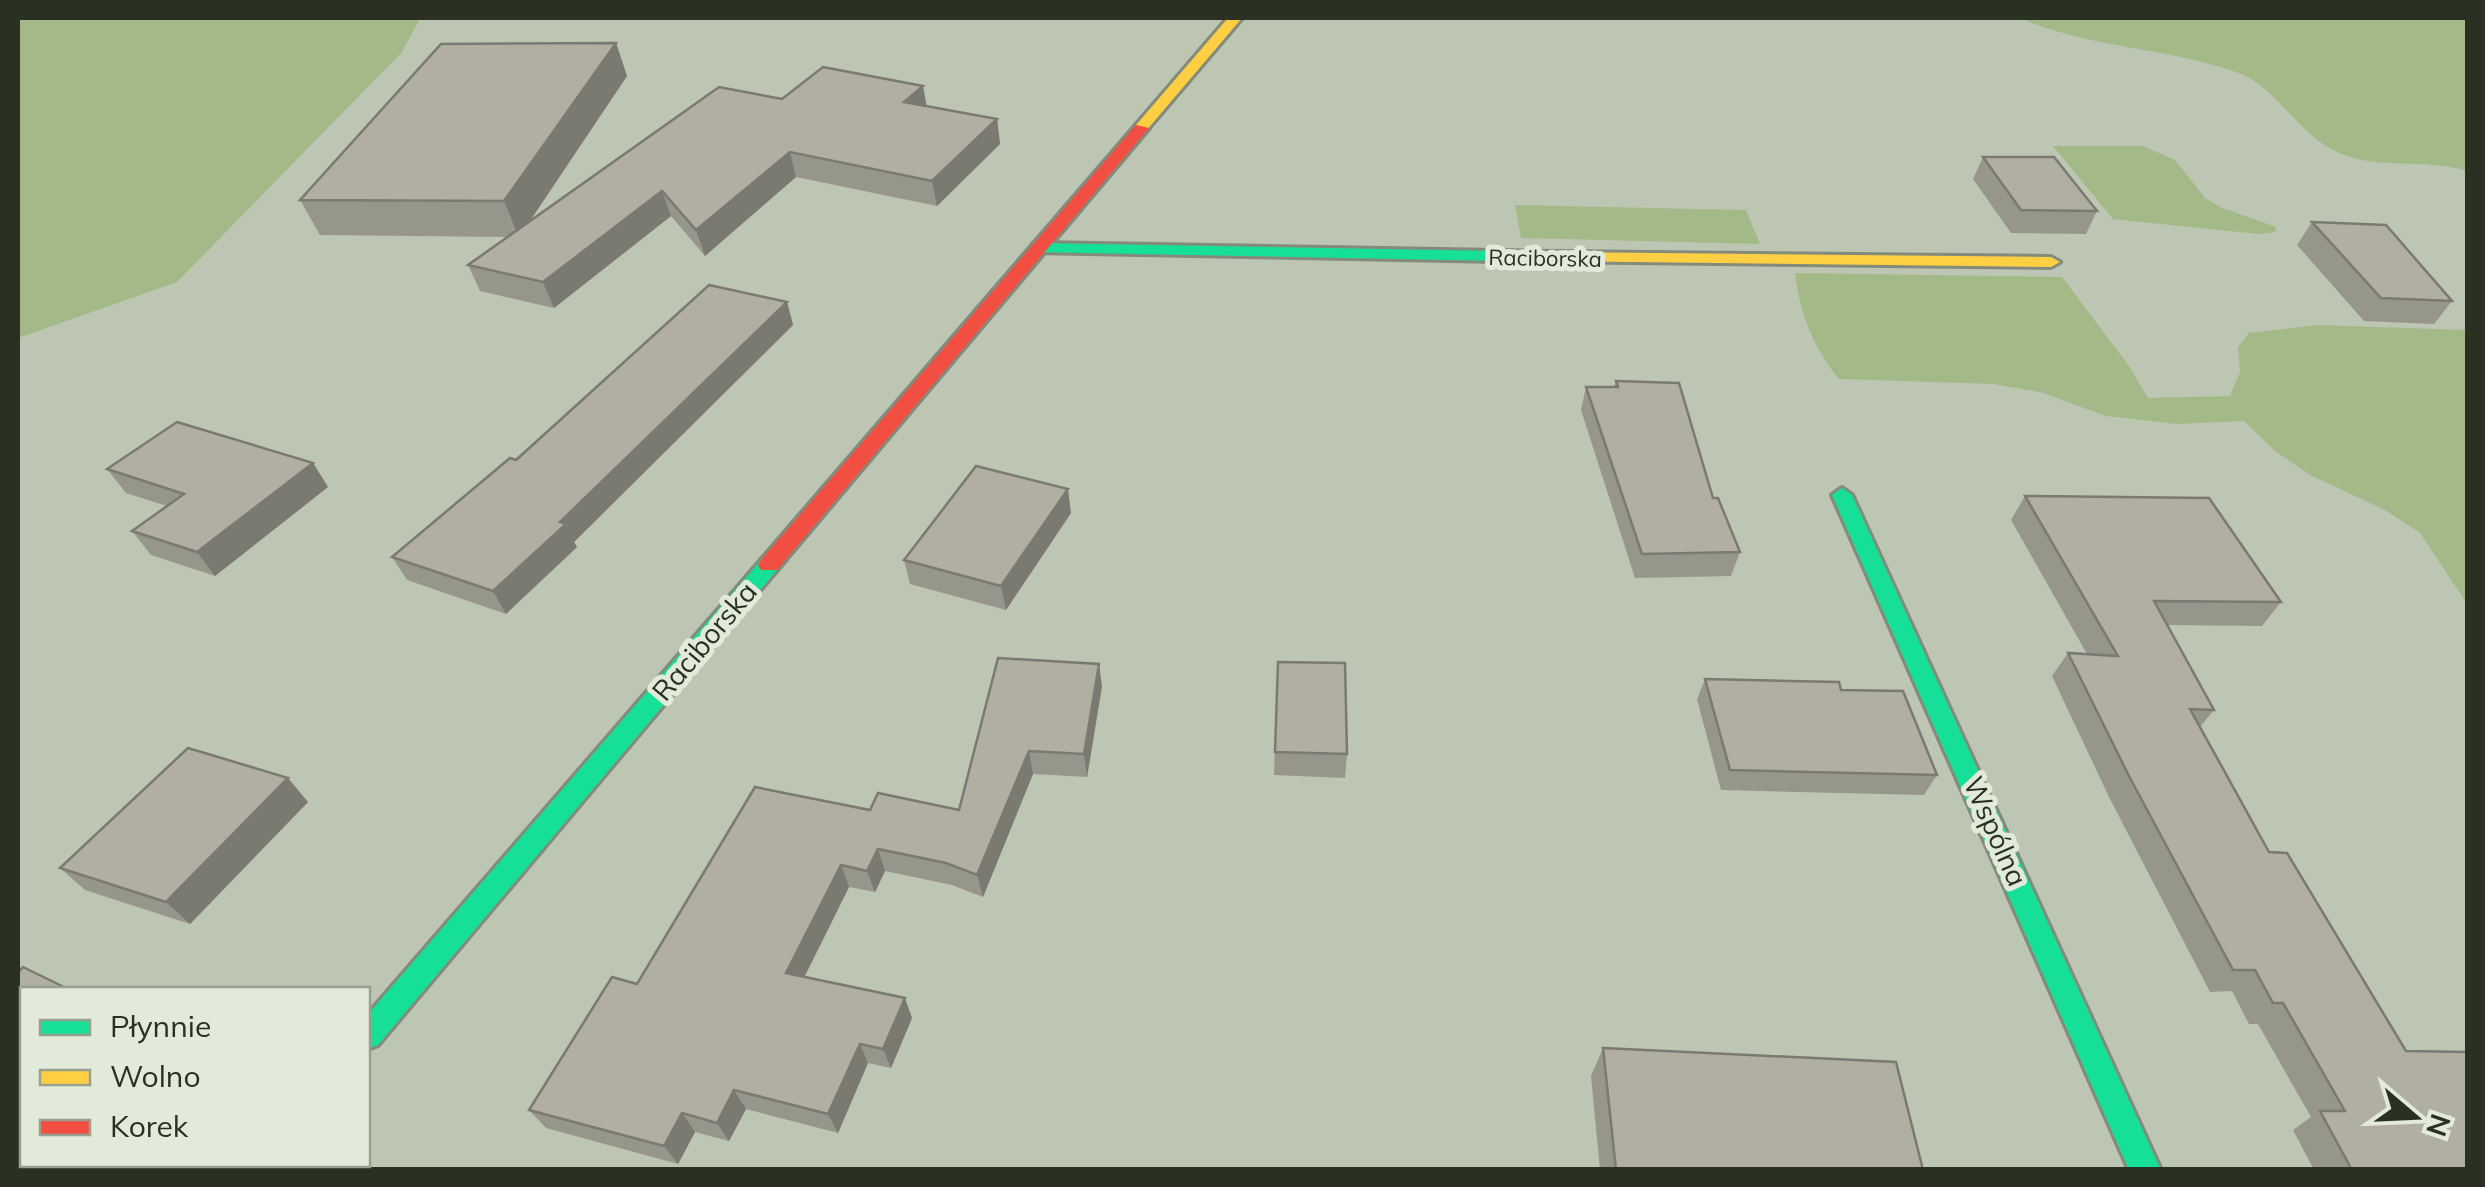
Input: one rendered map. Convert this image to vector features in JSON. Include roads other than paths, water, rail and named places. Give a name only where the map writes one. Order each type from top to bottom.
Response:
[{"type":"street","name":"Raciborska","points":[[370,1033],[1236,18]]},
{"type":"street","name":"Raciborska","points":[[1039,248],[1302,256],[2051,262]]},
{"type":"street","name":"Wspólna","points":[[1842,495],[2145,1170]]}]
